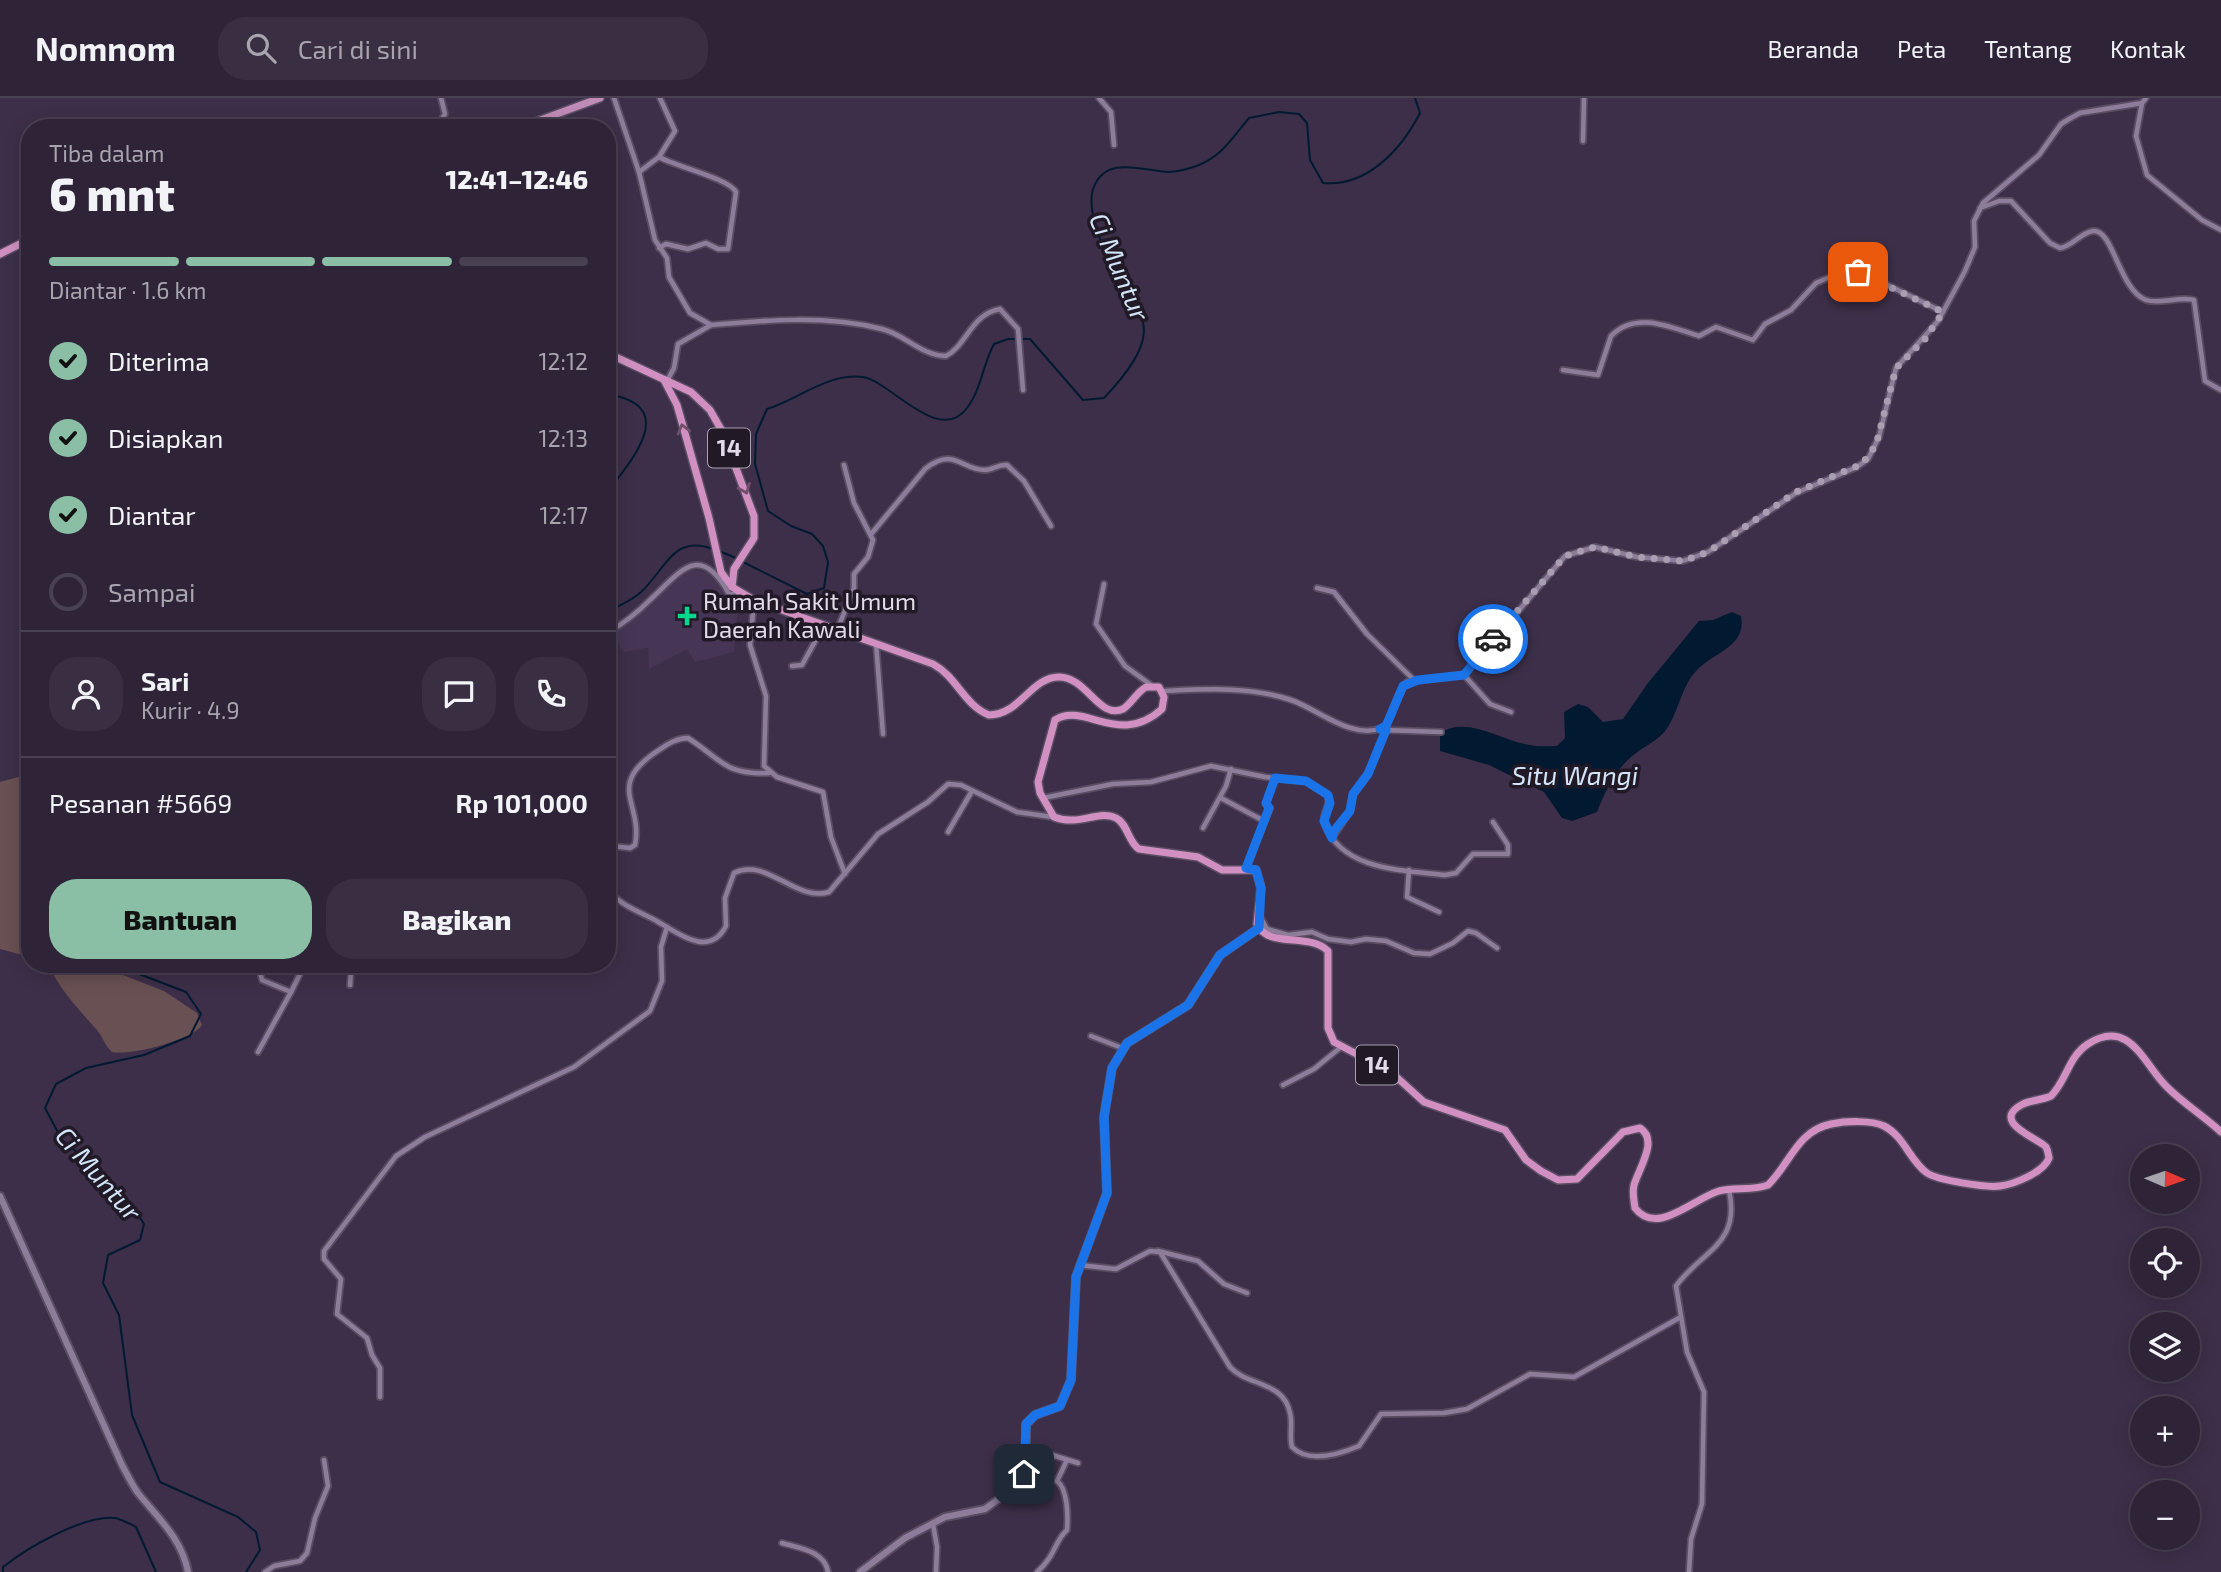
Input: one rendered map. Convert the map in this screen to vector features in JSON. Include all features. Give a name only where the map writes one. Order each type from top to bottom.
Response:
[{"type":"highway","points":[[0,254],[21,244]]},
{"type":"highway","name":"14","points":[[616,357],[697,397],[710,410],[722,431],[754,516],[752,541],[736,565],[732,587]]},
{"type":"highway","name":"14","points":[[665,381],[677,405],[709,518],[718,564],[732,587],[742,594],[876,642],[942,669],[975,707],[989,715],[1012,709],[1039,685],[1053,678],[1074,680],[1086,687],[1101,707],[1113,711],[1124,708],[1143,689],[1153,686]]},
{"type":"highway","points":[[1153,686],[1162,691],[1162,709],[1139,722],[1115,726],[1070,715],[1055,720],[1040,774],[1042,799],[1054,817],[1075,822],[1110,816],[1121,821],[1139,849],[1198,857],[1222,870],[1256,870],[1261,879],[1259,928]]},
{"type":"highway","name":"14","points":[[1259,928],[1273,937],[1312,941],[1328,951],[1328,1028],[1340,1047],[1392,1073],[1415,1097],[1432,1106],[1497,1125],[1511,1136],[1533,1167],[1558,1180],[1570,1181],[1583,1176],[1623,1132],[1640,1128],[1646,1131],[1649,1141],[1633,1196],[1635,1208],[1644,1216],[1667,1217],[1707,1196],[1768,1185],[1799,1142],[1823,1126],[1845,1122],[1882,1125],[1896,1136],[1924,1171],[1935,1177],[1993,1187],[2009,1184],[2043,1167],[2049,1158],[2043,1143],[2017,1130],[2013,1121],[2015,1112],[2025,1103],[2051,1096],[2077,1053],[2104,1037],[2120,1037],[2135,1046],[2164,1084],[2200,1118],[2221,1132]]},
{"type":"main road","points":[[543,119],[600,98]]},
{"type":"main road","points":[[860,1572],[905,1538],[953,1515],[985,1509],[1015,1487],[1024,1474],[1025,1429],[1028,1420],[1060,1406],[1070,1389],[1079,1265],[1107,1193],[1106,1092],[1112,1068],[1122,1048],[1133,1037],[1188,1005],[1220,955],[1259,928]]},
{"type":"main road","points":[[0,1196],[121,1465],[138,1493],[181,1549],[188,1572]]},
{"type":"street","points":[[441,98],[445,114],[442,119]]},
{"type":"street","points":[[614,98],[639,172],[659,248],[667,258],[670,278],[690,313],[710,325]]},
{"type":"street","points":[[639,172],[659,158],[675,129],[660,98]]},
{"type":"street","points":[[1098,98],[1111,112],[1114,145]]},
{"type":"street","points":[[1583,141],[1584,98]]},
{"type":"street","points":[[2146,98],[2136,122],[2136,135],[2147,175],[2202,220],[2221,230]]},
{"type":"street","points":[[1332,838],[1334,831],[1350,811],[1353,794],[1368,774],[1383,730],[1403,686],[1414,680],[1464,675],[1565,556],[1595,547],[1637,557],[1683,561],[1708,552],[1796,492],[1862,464],[1876,445],[1896,368],[1925,339],[1943,312],[1974,252],[1975,220],[1979,209],[2039,155],[2064,121],[2080,113],[2142,103]]},
{"type":"street","points":[[659,158],[681,169],[722,181],[736,192],[728,249],[718,249],[707,243],[690,249],[666,244],[659,248]]},
{"type":"street","points":[[1979,209],[1999,201],[2011,201],[2050,243],[2060,248],[2092,231],[2101,232],[2108,238],[2119,272],[2143,299],[2194,300],[2205,381],[2221,390]]},
{"type":"street","points":[[1563,370],[1598,375],[1604,350],[1613,333],[1634,324],[1667,323],[1699,336],[1716,327],[1752,340],[1768,322],[1791,310],[1816,282],[1844,271],[1865,274],[1943,312]]},
{"type":"street","points":[[665,381],[674,368],[678,344],[710,325],[785,319],[875,328],[942,356],[954,350],[972,324],[997,309],[1006,312],[1018,332],[1023,390]]},
{"type":"street","points":[[872,533],[925,469],[932,463],[953,459],[984,470],[1007,465],[1024,481],[1051,526]]},
{"type":"street","points":[[838,628],[853,588],[854,574],[872,549],[872,533],[854,503],[845,465]]},
{"type":"street","points":[[616,626],[645,605],[676,573],[687,567],[709,568],[715,571],[729,594],[742,594]]},
{"type":"street","points":[[1104,584],[1101,612],[1096,623],[1125,666],[1153,686]]},
{"type":"street","points":[[1317,588],[1334,592],[1367,634],[1414,680]]},
{"type":"street","points":[[754,600],[750,645],[753,662],[766,696],[763,758],[769,772]]},
{"type":"street","points":[[792,666],[802,665],[824,624]]},
{"type":"street","points":[[876,642],[883,734]]},
{"type":"street","points":[[1464,675],[1485,700],[1511,712]]},
{"type":"street","points":[[1162,691],[1243,689],[1266,692],[1293,701],[1349,728],[1441,732]]},
{"type":"street","points":[[616,846],[634,847],[636,840],[629,787],[631,774],[640,764],[673,741],[688,738],[717,762],[735,770],[769,772],[823,792],[831,837],[845,874]]},
{"type":"street","points":[[1042,799],[1113,784],[1147,783],[1204,767],[1306,781],[1328,795],[1330,803],[1324,821],[1332,838],[1347,853],[1364,862],[1451,874],[1460,870],[1473,853],[1505,855],[1509,849],[1493,822]]},
{"type":"street","points":[[1203,828],[1221,797],[1231,769]]},
{"type":"street","points":[[1246,868],[1269,808],[1266,803],[1275,778]]},
{"type":"street","points":[[616,898],[622,904],[690,941],[719,935],[726,926],[728,883],[734,873],[755,870],[818,894],[829,892],[878,834],[928,802],[948,784],[956,783],[1017,812],[1054,817]]},
{"type":"street","points":[[948,832],[972,791]]},
{"type":"street","points":[[1221,797],[1264,821]]},
{"type":"street","points":[[1409,870],[1407,897],[1439,912]]},
{"type":"street","points":[[1258,913],[1267,929],[1285,934],[1310,932],[1330,939],[1379,940],[1414,953],[1430,954],[1471,931],[1497,948]]},
{"type":"street","points":[[380,1397],[380,1368],[372,1355],[367,1338],[340,1318],[337,1308],[341,1279],[324,1259],[324,1251],[396,1156],[425,1137],[574,1068],[650,1011],[662,981],[661,947],[667,927]]},
{"type":"street","points":[[260,973],[262,980],[291,992]]},
{"type":"street","points":[[258,1052],[300,973]]},
{"type":"street","points":[[350,985],[351,973]]},
{"type":"street","points":[[1091,1036],[1122,1048]]},
{"type":"street","points":[[1283,1085],[1314,1069],[1340,1047]]},
{"type":"street","points":[[1689,1572],[1691,1539],[1702,1504],[1703,1392],[1690,1362],[1679,1318],[1676,1286],[1710,1254],[1728,1230],[1733,1211],[1729,1190]]},
{"type":"street","points":[[1157,1251],[1196,1309],[1230,1367],[1240,1376],[1270,1387],[1290,1412],[1292,1447],[1300,1454],[1314,1456],[1359,1446],[1381,1414],[1444,1413],[1467,1409],[1530,1374],[1574,1377],[1679,1318]]},
{"type":"street","points":[[1079,1265],[1116,1269],[1143,1254],[1157,1251],[1198,1261],[1224,1284],[1247,1293]]},
{"type":"street","points":[[1026,1447],[1078,1463]]},
{"type":"street","points":[[265,1572],[274,1566],[300,1561],[307,1553],[314,1518],[328,1486],[324,1460]]},
{"type":"street","points":[[1037,1572],[1052,1557],[1059,1537],[1067,1530],[1066,1504],[1062,1485],[1057,1480],[1067,1460]]},
{"type":"street","points":[[933,1524],[937,1547],[936,1572]]},
{"type":"street","points":[[782,1543],[818,1556],[824,1561],[828,1572]]},
{"type":"shaded area","name":"Rumah Sakit Umum Daerah Kawali","points":[[688,569],[714,574],[727,600],[738,606],[734,652],[695,662],[687,649],[649,669],[648,648],[623,652],[616,631],[648,606],[675,576]]},
{"type":"shaded area","points":[[21,776],[21,955],[0,949],[0,782]]},
{"type":"shaded area","points":[[50,973],[118,973],[164,991],[197,1013],[202,1025],[187,1036],[160,1046],[132,1052],[112,1052],[53,974]]},
{"type":"water","name":"Situ Wangi","points":[[1732,612],[1741,616],[1739,635],[1728,648],[1704,664],[1692,676],[1668,727],[1625,763],[1607,790],[1597,812],[1572,821],[1562,818],[1544,792],[1489,765],[1440,751],[1440,733],[1462,727],[1485,731],[1519,743],[1557,746],[1565,738],[1564,712],[1578,704],[1588,707],[1603,722],[1623,719],[1648,683],[1699,621],[1713,620]]},
{"type":"waterway","name":"Ci Muntur","points":[[741,561],[807,594],[824,588],[828,562],[823,546],[812,534],[791,526],[768,511],[755,464],[756,434],[767,409],[825,383],[863,377],[874,381],[929,416],[943,420],[956,418],[972,401],[994,344],[1008,339],[1030,339],[1083,400],[1104,398],[1128,370],[1140,348],[1144,330],[1141,314],[1109,259],[1094,221],[1091,205],[1093,189],[1106,172],[1125,167],[1172,172],[1196,166],[1221,151],[1249,118],[1279,112],[1299,114],[1307,123],[1310,160],[1323,183],[1339,183],[1368,172],[1393,152],[1420,113],[1415,98]]},
{"type":"waterway","name":"Ci Muntur","points":[[616,396],[629,400],[642,410],[646,422],[644,436],[637,451],[616,481]]},
{"type":"waterway","name":"Ci Muntur","points":[[616,608],[638,595],[679,550],[688,546],[713,549]]},
{"type":"waterway","name":"Ci Muntur","points":[[719,551],[736,558]]},
{"type":"waterway","name":"Ci Muntur","points":[[136,973],[186,992],[201,1014],[190,1036],[144,1055],[86,1068],[56,1084],[45,1108],[62,1140],[101,1172],[132,1205],[144,1224],[140,1240],[108,1255],[103,1283],[119,1315],[132,1415],[160,1482],[238,1517],[256,1532],[260,1550],[246,1572]]},
{"type":"waterway","name":"Ci Muntur","points":[[3,1572],[3,1567],[13,1559],[41,1542],[72,1527],[102,1518],[123,1520],[136,1527],[156,1572]]},
{"type":"way so far","points":[[1493,639],[1541,586],[1557,562],[1565,556],[1595,547],[1637,557],[1683,561],[1708,552],[1752,525],[1796,492],[1854,469],[1868,459],[1879,437],[1896,368],[1925,339],[1943,312],[1858,272]]},
{"type":"place","name":"Rumah Sakit Umum Daerah Kawali","points":[[687,616]]},
{"type":"route","points":[[1024,1474],[1027,1456],[1026,1424],[1035,1415],[1060,1406],[1070,1389],[1076,1277],[1107,1193],[1104,1117],[1106,1092],[1112,1068],[1122,1048],[1133,1037],[1188,1005],[1228,946],[1259,928],[1257,924],[1261,879],[1256,870],[1246,868],[1269,808],[1266,803],[1275,778],[1306,781],[1328,795],[1330,803],[1323,817],[1325,827],[1332,838],[1334,831],[1350,811],[1353,794],[1368,774],[1386,730],[1380,729],[1386,726],[1403,686],[1407,682],[1418,680],[1464,675],[1493,639]]}]
